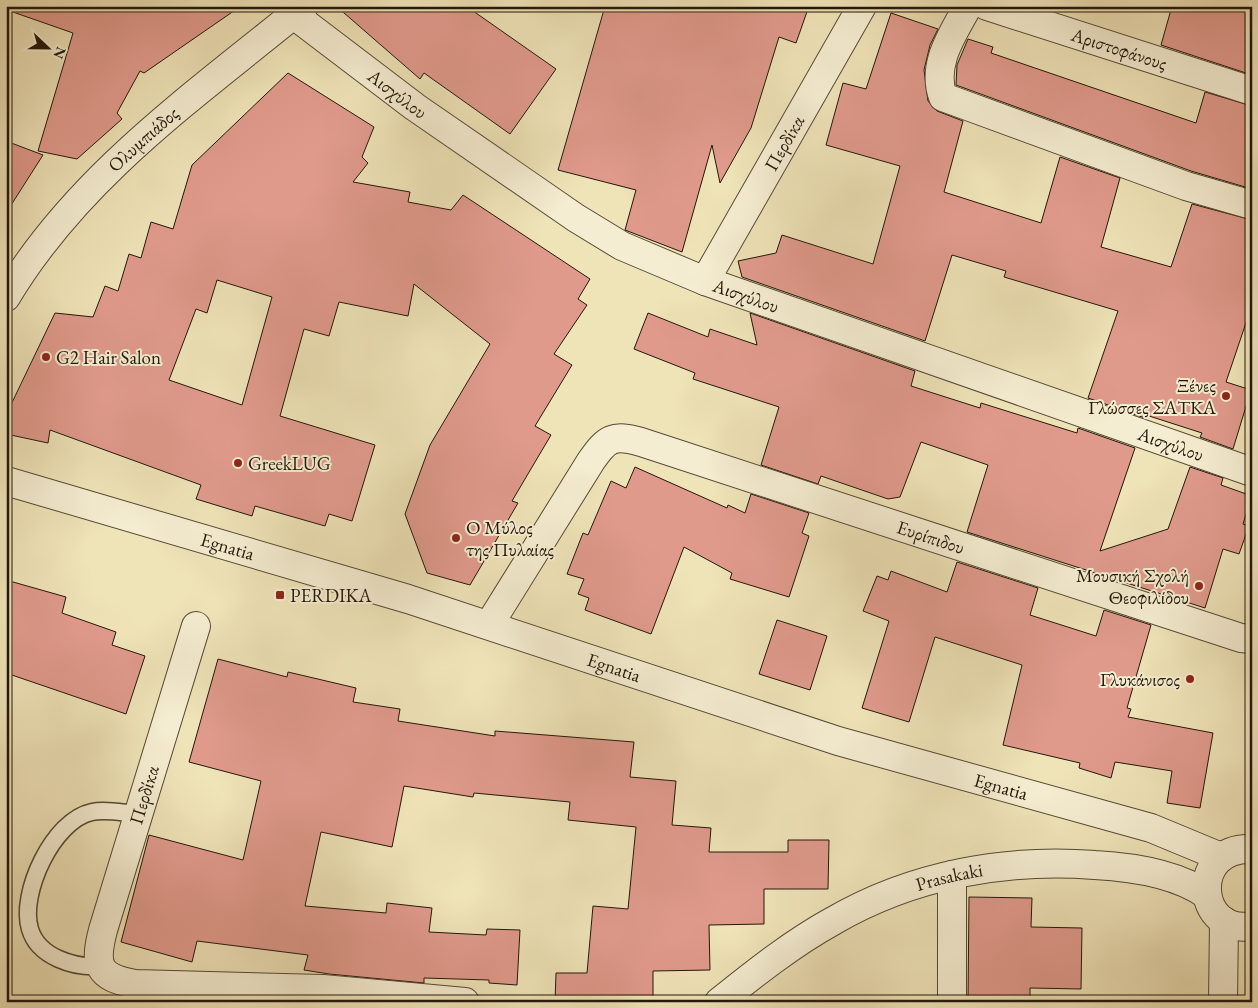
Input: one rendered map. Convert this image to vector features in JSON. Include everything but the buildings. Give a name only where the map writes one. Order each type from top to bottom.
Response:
[{"type":"street","name":"Περδίκα","points":[[705,281],[862,6]]},
{"type":"street","points":[[968,6],[948,44],[941,63],[938,84],[943,97],[1186,186],[1252,205]]},
{"type":"street","name":"Αριστοφάνους","points":[[987,6],[1252,91]]},
{"type":"street","name":"Αισχύλου","points":[[299,11],[415,107],[576,218],[622,246],[705,281],[1252,472]]},
{"type":"street","name":"Ολυμπιάδος","points":[[6,297],[46,239],[102,176],[196,92],[299,11]]},
{"type":"street","name":"Ευρίπιδου","points":[[489,626],[585,469],[603,444],[610,440],[621,438],[641,442],[1232,635],[1252,639]]},
{"type":"street","name":"Egnatia","points":[[6,481],[489,626],[838,741],[1151,828],[1221,857]]},
{"type":"street","name":"Περδίκα","points":[[100,966],[98,956],[103,930],[196,626]]},
{"type":"street","points":[[1252,849],[1235,850],[1221,857],[1208,874],[1207,895],[1210,905],[1224,921],[1235,926],[1252,926]]},
{"type":"street","name":"Prasakaki","points":[[719,1002],[832,921],[886,896],[952,875],[1019,864],[1067,863],[1117,866],[1173,879],[1196,888],[1207,895]]},
{"type":"street","points":[[952,875],[952,1002]]},
{"type":"street","points":[[1223,1002],[1224,921]]},
{"type":"street","points":[[100,966],[106,974],[120,981],[174,994],[315,989],[465,1002]]},
{"type":"lane","points":[[100,966],[81,966],[64,961],[43,948],[30,931],[28,920],[32,889],[37,873],[55,839],[77,818],[91,812],[138,814]]},
{"type":"place","name":"G2 Hair Salon","points":[[46,357]]},
{"type":"place","name":"Ξένες Γλώσσες ΣΑΤΚΑ","points":[[1226,396]]},
{"type":"place","name":"GreekLUG","points":[[238,463]]},
{"type":"place","name":"Ο Μύλος της Πυλαίας","points":[[456,538]]},
{"type":"place","name":"Μουσική Σχολή Θεοφιλίδου","points":[[1199,586]]},
{"type":"place","name":"PERDIKA","points":[[280,595]]},
{"type":"place","name":"Γλυκάνισος","points":[[1190,679]]}]
